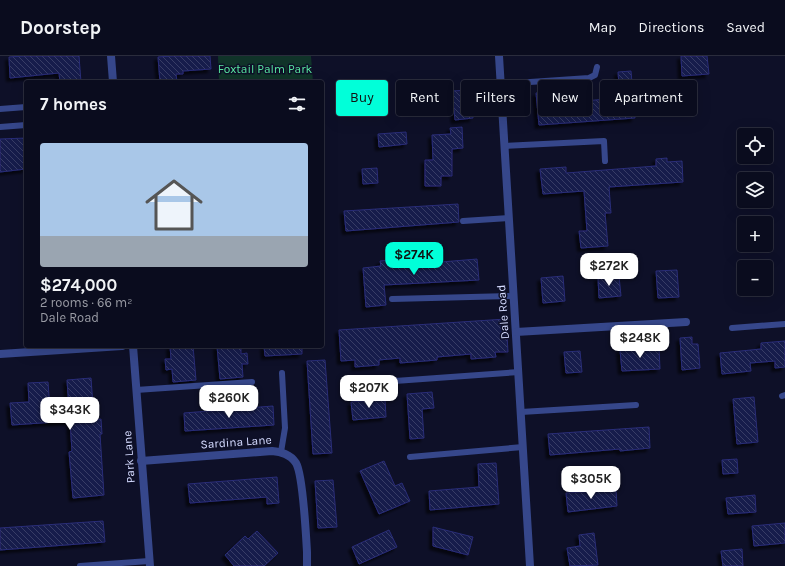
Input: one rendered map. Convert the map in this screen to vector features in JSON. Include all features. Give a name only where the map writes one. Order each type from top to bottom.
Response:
[{"type":"street","points":[[111,56],[113,80]]},
{"type":"street","name":"Dale Road","points":[[499,56],[501,80]]},
{"type":"street","name":"Dale Road","points":[[503,116],[530,566]]},
{"type":"street","points":[[516,332],[686,322]]},
{"type":"street","points":[[0,354],[92,348]]},
{"type":"street","name":"Park Lane","points":[[133,348],[149,564]]},
{"type":"street","name":"Sardina Lane","points":[[141,461],[272,451],[281,452],[289,456],[299,470],[307,566]]},
{"type":"lane","points":[[530,82],[589,78],[595,75],[598,67]]},
{"type":"lane","points":[[0,109],[24,107]]},
{"type":"lane","points":[[0,127],[24,125]]},
{"type":"lane","points":[[504,146],[604,141],[606,161]]},
{"type":"lane","points":[[463,221],[509,218]]},
{"type":"lane","points":[[392,298],[514,296]]},
{"type":"lane","points":[[732,328],[785,324]]},
{"type":"lane","points":[[353,384],[518,372]]},
{"type":"lane","points":[[281,452],[285,428],[282,373]]},
{"type":"lane","points":[[136,390],[252,382]]},
{"type":"lane","points":[[521,412],[636,405]]},
{"type":"lane","points":[[410,457],[523,447]]},
{"type":"lane","points":[[80,566],[149,564]]},
{"type":"green space","name":"Foxtail Palm Park","points":[[218,56],[311,56],[313,80],[219,80]]},
{"type":"building","points":[[79,56],[81,80],[60,80],[59,73],[10,78],[9,57]]},
{"type":"building","points":[[210,56],[211,69],[183,71],[183,74],[176,74],[177,80],[160,80],[158,57]]},
{"type":"building","points":[[681,56],[707,56],[709,74],[682,76]]},
{"type":"building","points":[[631,71],[632,80],[619,80],[618,72]]},
{"type":"building","points":[[461,90],[461,116],[473,116],[473,118],[455,120],[453,91]]},
{"type":"building","points":[[536,93],[538,93],[538,114]]},
{"type":"building","points":[[592,100],[600,100],[600,116],[635,116],[635,118],[539,125],[538,116],[592,116]]},
{"type":"building","points":[[462,127],[463,148],[452,149],[452,176],[441,176],[441,186],[425,186],[425,160],[433,160],[432,135],[451,134],[450,128]]},
{"type":"building","points":[[406,132],[407,144],[379,147],[378,134]]},
{"type":"building","points":[[24,138],[24,169],[0,172],[0,139]]},
{"type":"building","points":[[667,158],[667,162],[682,161],[683,182],[609,187],[611,213],[605,213],[608,246],[581,248],[579,231],[587,231],[584,191],[543,194],[540,169],[566,167],[566,173],[656,166],[656,159]]},
{"type":"building","points":[[377,168],[378,183],[363,184],[362,169]]},
{"type":"building","points":[[458,204],[459,222],[346,231],[344,211]]},
{"type":"building","points":[[417,257],[417,264],[477,259],[479,280],[384,285],[386,305],[366,307],[363,268],[381,266],[380,261]]},
{"type":"building","points":[[677,270],[679,297],[658,298],[656,271]]},
{"type":"building","points":[[563,276],[565,301],[543,303],[541,278]]},
{"type":"building","points":[[619,276],[621,296],[599,298],[598,278]]},
{"type":"building","points":[[506,319],[508,352],[495,352],[496,357],[471,359],[471,354],[437,357],[437,360],[400,363],[400,358],[379,360],[379,365],[355,367],[355,360],[341,361],[339,330]]},
{"type":"building","points":[[692,337],[692,344],[698,344],[700,368],[682,370],[680,338]]},
{"type":"building","points":[[785,341],[785,367],[775,368],[775,361],[750,363],[751,371],[722,374],[720,353],[761,349],[761,343]]},
{"type":"building","points":[[170,348],[193,348],[196,380],[173,382],[172,369],[166,370],[165,359],[171,359]]},
{"type":"building","points":[[217,348],[241,348],[241,354],[247,353],[248,364],[242,364],[243,377],[220,379]]},
{"type":"building","points":[[264,348],[302,348],[302,354],[265,356]]},
{"type":"building","points":[[659,348],[660,369],[622,371],[620,350]]},
{"type":"building","points":[[580,351],[582,372],[566,373],[564,352]]},
{"type":"building","points":[[325,360],[332,453],[313,454],[307,361]]},
{"type":"building","points":[[91,378],[94,420],[101,419],[102,434],[100,434],[104,495],[73,498],[69,452],[72,451],[70,421],[12,425],[10,403],[29,402],[28,383],[48,382],[50,409],[69,408],[67,380]]},
{"type":"building","points":[[432,392],[434,408],[422,409],[424,438],[410,439],[407,394]]},
{"type":"building","points":[[754,397],[758,442],[737,444],[733,399]]},
{"type":"building","points":[[385,399],[386,417],[353,420],[351,402]]},
{"type":"building","points":[[273,406],[274,425],[185,431],[184,413]]},
{"type":"building","points":[[649,427],[650,448],[550,455],[548,434]]},
{"type":"building","points":[[737,459],[738,473],[723,474],[722,460]]},
{"type":"building","points":[[384,461],[395,486],[402,483],[410,501],[379,514],[360,471]]},
{"type":"building","points":[[496,463],[499,504],[430,510],[429,491],[479,487],[478,464]]},
{"type":"building","points":[[277,477],[279,503],[267,504],[267,497],[190,503],[188,484]]},
{"type":"building","points":[[333,480],[337,527],[318,528],[315,481]]},
{"type":"building","points":[[616,490],[617,506],[568,512],[566,493]]},
{"type":"building","points":[[755,495],[756,512],[728,514],[726,498]]},
{"type":"building","points":[[103,521],[105,542],[0,550],[0,528]]},
{"type":"building","points":[[785,523],[785,543],[754,546],[752,526]]},
{"type":"building","points":[[433,527],[473,537],[468,555],[433,546]]},
{"type":"building","points":[[389,530],[397,547],[359,564],[352,547]]},
{"type":"building","points":[[257,531],[278,553],[264,566],[234,566],[225,555],[245,536],[248,539]]},
{"type":"building","points":[[594,533],[598,565],[570,566],[567,548],[580,546],[579,535]]},
{"type":"building","points":[[742,549],[743,566],[723,566],[721,551]]}]
